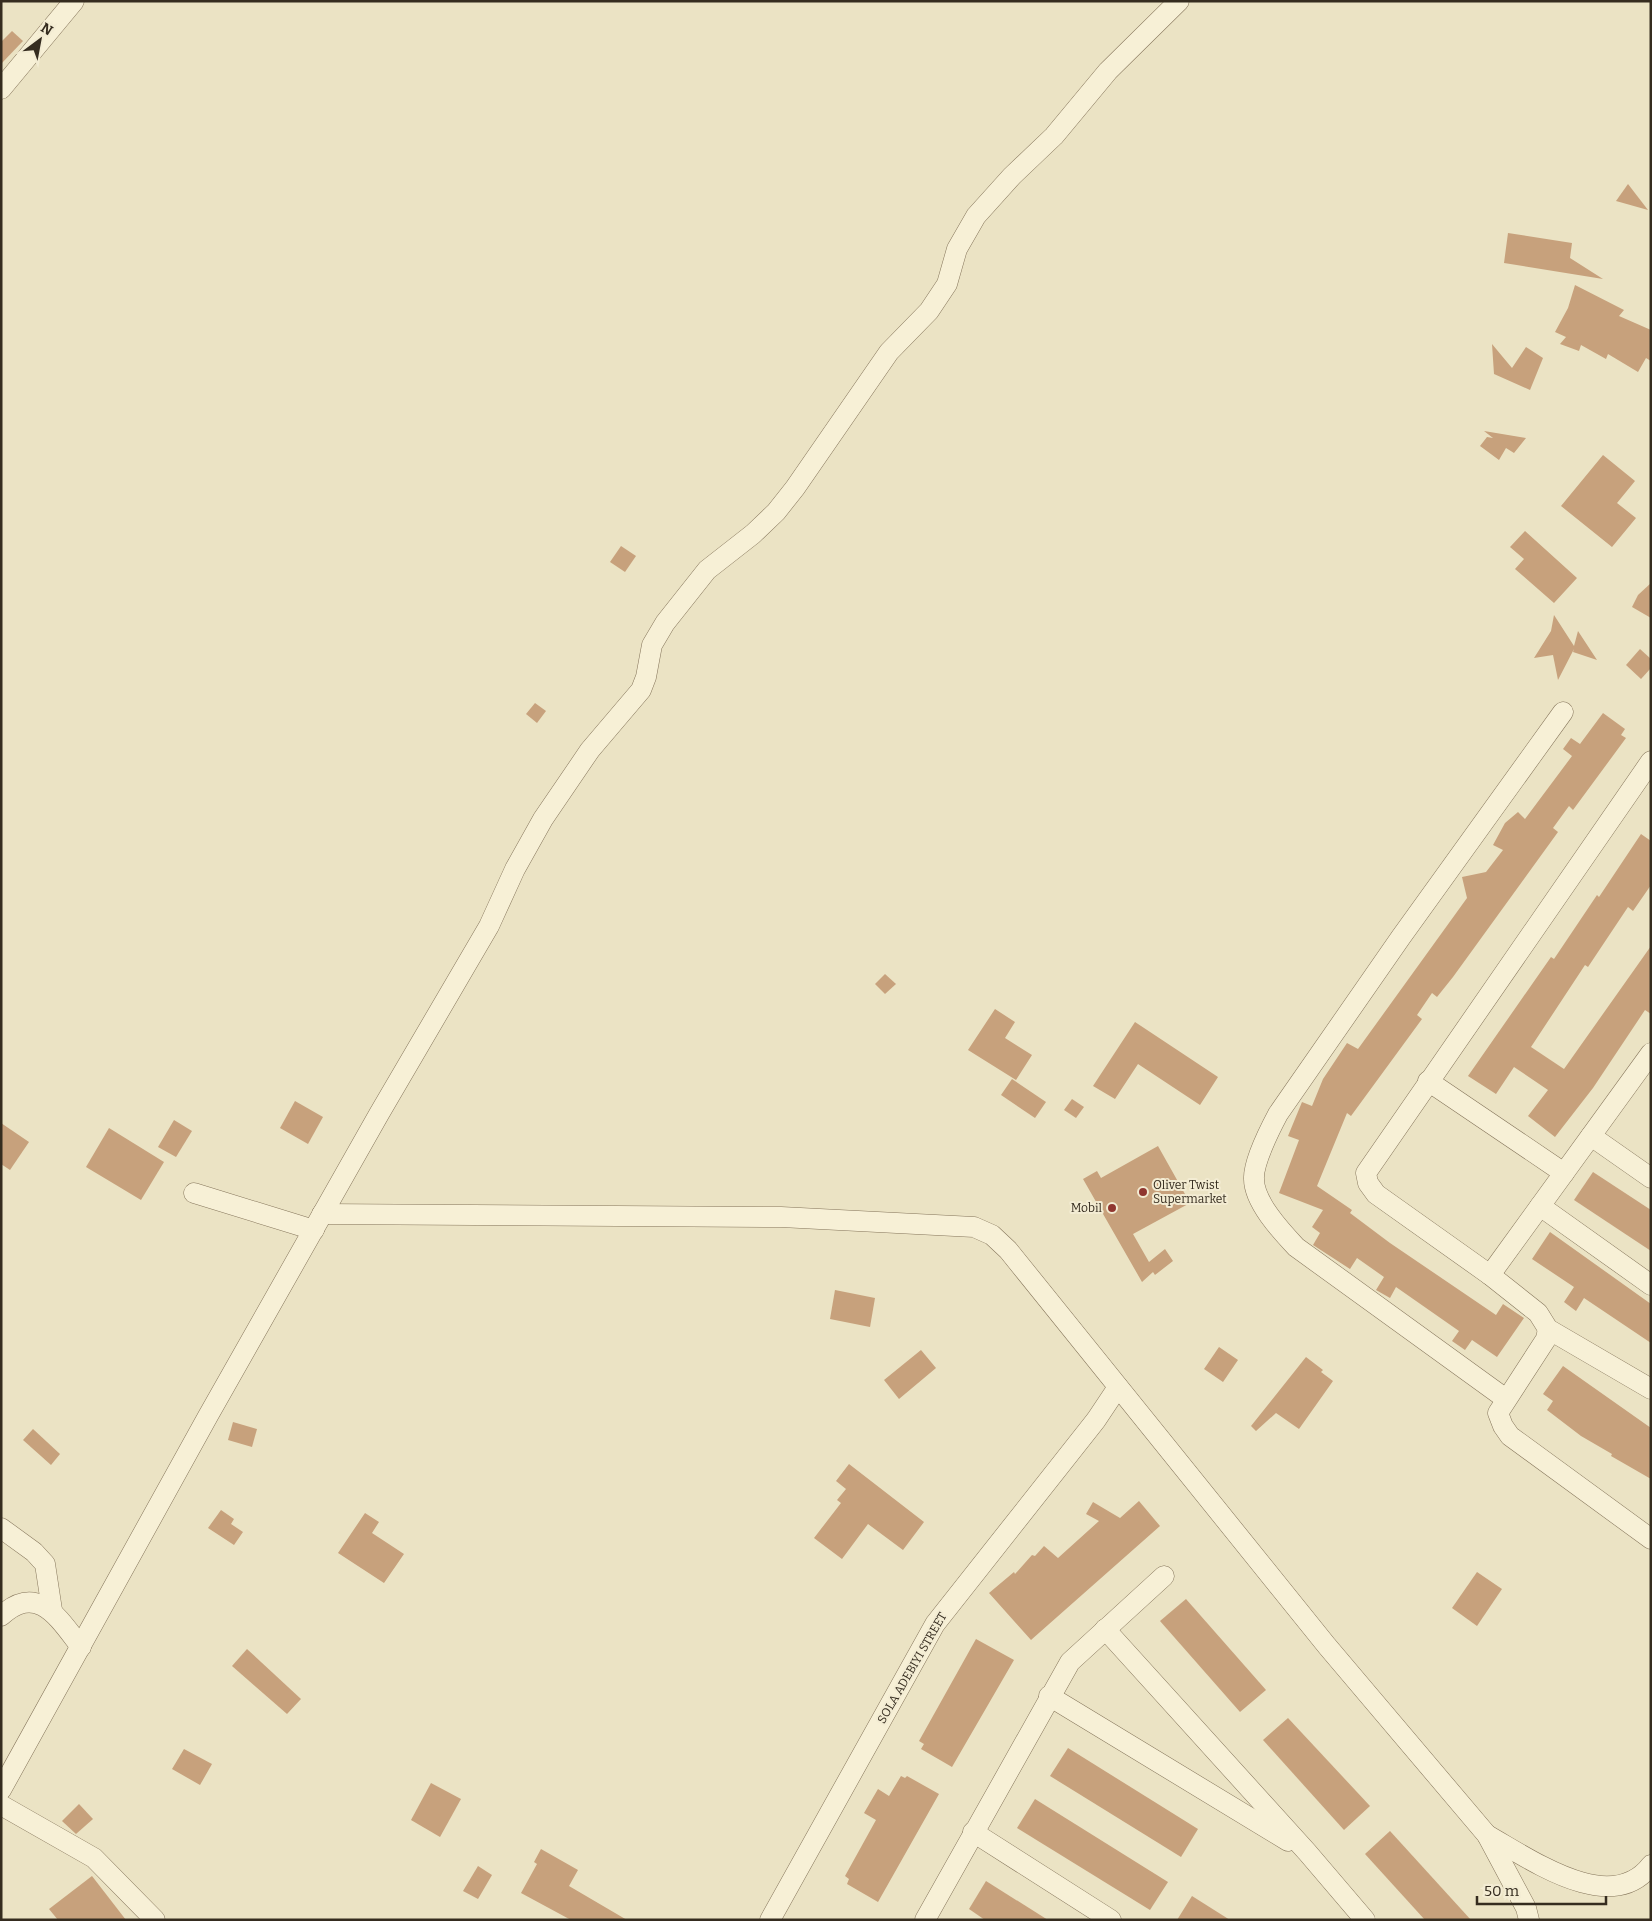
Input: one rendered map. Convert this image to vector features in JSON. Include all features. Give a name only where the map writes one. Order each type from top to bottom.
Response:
[{"type":"street","points":[[1,89],[74,1]]},
{"type":"street","points":[[1,1790],[82,1647],[203,1425],[489,926],[515,869],[543,819],[590,750],[641,690],[646,677],[652,645],[665,623],[707,570],[753,534],[776,512],[795,488],[889,352],[929,310],[947,284],[957,249],[976,216],[1012,176],[1054,136],[1108,71],[1179,1]]},
{"type":"street","points":[[1506,1399],[1296,1246],[1280,1231],[1264,1208],[1254,1179],[1266,1136],[1278,1114],[1401,937],[1563,712]]},
{"type":"street","points":[[1651,761],[1371,1163],[1366,1173],[1368,1183],[1376,1194],[1490,1275],[1538,1313],[1548,1329],[1651,1389]]},
{"type":"street","points":[[1490,1275],[1651,1053]]},
{"type":"street","points":[[1428,1081],[1564,1173]]},
{"type":"street","points":[[1592,1136],[1651,1178]]},
{"type":"street","points":[[194,1193],[318,1222],[781,1217],[974,1226],[992,1235],[1008,1250],[1327,1646],[1487,1835],[1526,1908],[1529,1920]]},
{"type":"street","points":[[1540,1206],[1651,1285]]},
{"type":"street","points":[[1548,1329],[1546,1339],[1498,1412],[1503,1426],[1510,1436],[1651,1539]]},
{"type":"street","name":"SOLA ADEBIYI STREET","points":[[770,1920],[935,1624],[1096,1420],[1118,1387]]},
{"type":"street","points":[[1,1528],[34,1552],[45,1564],[52,1610],[82,1647]]},
{"type":"street","points":[[925,1920],[1049,1696],[1070,1662],[1164,1576]]},
{"type":"street","points":[[1,1616],[13,1605],[30,1602],[52,1610]]},
{"type":"street","points":[[1105,1629],[1307,1852],[1365,1920]]},
{"type":"street","points":[[1049,1696],[1307,1852]]},
{"type":"street","points":[[1,1805],[94,1858],[155,1920]]},
{"type":"street","points":[[973,1832],[1111,1920]]},
{"type":"street","points":[[1487,1835],[1562,1877],[1595,1886],[1624,1886],[1644,1874],[1651,1865]]},
{"type":"building","points":[[12,31],[23,41],[1,64],[1,42]]},
{"type":"building","points":[[1628,184],[1648,210],[1616,201]]},
{"type":"building","points":[[1508,233],[1572,243],[1570,258],[1603,279],[1504,263]]},
{"type":"building","points":[[1575,285],[1624,310],[1619,316],[1651,330],[1651,361],[1646,358],[1638,372],[1608,354],[1606,359],[1581,345],[1579,351],[1560,344],[1566,337],[1555,332],[1568,308]]},
{"type":"building","points":[[1492,344],[1512,368],[1526,347],[1543,358],[1530,390],[1494,374]]},
{"type":"building","points":[[1484,431],[1526,438],[1514,453],[1506,448],[1499,460],[1480,446],[1487,437],[1493,438]]},
{"type":"building","points":[[1603,455],[1635,481],[1617,503],[1636,518],[1612,547],[1561,506]]},
{"type":"building","points":[[1525,531],[1577,578],[1554,603],[1515,569],[1524,559],[1510,547]]},
{"type":"building","points":[[621,546],[636,556],[625,572],[610,562]]},
{"type":"building","points":[[1651,583],[1651,618],[1632,607],[1638,595]]},
{"type":"building","points":[[1554,615],[1574,646],[1578,631],[1597,660],[1573,652],[1574,649],[1558,680],[1553,655],[1534,658],[1551,631]]},
{"type":"building","points":[[1640,649],[1651,659],[1651,668],[1641,679],[1626,665]]},
{"type":"building","points":[[535,703],[546,711],[537,723],[526,714]]},
{"type":"building","points":[[1603,713],[1625,729],[1621,735],[1626,738],[1573,810],[1569,806],[1553,828],[1558,832],[1453,977],[1437,997],[1432,993],[1417,1015],[1422,1019],[1351,1116],[1347,1113],[1317,1186],[1352,1210],[1350,1213],[1390,1243],[1496,1315],[1503,1304],[1524,1318],[1497,1357],[1472,1340],[1465,1350],[1452,1341],[1459,1331],[1396,1287],[1390,1298],[1376,1290],[1384,1277],[1357,1258],[1350,1269],[1313,1245],[1320,1233],[1312,1227],[1323,1210],[1279,1193],[1299,1140],[1288,1136],[1302,1102],[1312,1106],[1323,1079],[1347,1043],[1358,1049],[1467,898],[1462,877],[1486,872],[1503,850],[1493,845],[1505,823],[1518,812],[1525,819],[1572,756],[1563,749],[1571,738],[1580,744]]},
{"type":"building","points":[[1641,834],[1651,841],[1651,885],[1633,911],[1628,907],[1588,967],[1585,965],[1531,1047],[1564,1069],[1651,946],[1651,1014],[1645,1010],[1593,1088],[1555,1137],[1528,1116],[1548,1090],[1514,1067],[1496,1094],[1468,1076],[1551,957],[1554,959],[1597,895],[1599,897]]},
{"type":"building","points":[[885,974],[896,984],[885,994],[875,984]]},
{"type":"building","points":[[995,1009],[1015,1022],[1005,1038],[1032,1055],[1016,1080],[968,1050]]},
{"type":"building","points":[[1135,1022],[1218,1077],[1200,1105],[1138,1064],[1115,1099],[1093,1086]]},
{"type":"building","points":[[1012,1079],[1046,1102],[1035,1118],[1001,1095]]},
{"type":"building","points":[[1072,1099],[1084,1107],[1076,1118],[1064,1110]]},
{"type":"building","points":[[295,1101],[323,1117],[308,1144],[280,1128]]},
{"type":"building","points":[[174,1120],[192,1131],[176,1157],[158,1147]]},
{"type":"building","points":[[1,1123],[29,1142],[10,1170],[1,1164]]},
{"type":"building","points":[[109,1128],[164,1162],[141,1200],[86,1167]]},
{"type":"building","points":[[1158,1146],[1190,1203],[1133,1234],[1149,1262],[1165,1249],[1173,1261],[1155,1275],[1153,1272],[1142,1282],[1083,1179],[1097,1171],[1101,1178]]},
{"type":"building","points":[[1593,1172],[1651,1210],[1651,1251],[1574,1200]]},
{"type":"building","points":[[1550,1232],[1651,1304],[1651,1343],[1584,1298],[1576,1311],[1564,1302],[1574,1287],[1532,1259]]},
{"type":"building","points":[[835,1290],[875,1298],[870,1327],[830,1319]]},
{"type":"building","points":[[1219,1347],[1238,1360],[1223,1382],[1204,1369]]},
{"type":"building","points":[[921,1350],[936,1368],[899,1399],[884,1380]]},
{"type":"building","points":[[1306,1357],[1323,1370],[1321,1372],[1333,1381],[1299,1429],[1276,1413],[1256,1431],[1251,1426]]},
{"type":"building","points":[[1563,1366],[1651,1428],[1651,1479],[1611,1456],[1612,1454],[1581,1436],[1547,1410],[1553,1401],[1543,1394]]},
{"type":"building","points":[[233,1422],[257,1429],[252,1447],[228,1440]]},
{"type":"building","points":[[33,1429],[60,1454],[51,1465],[23,1440]]},
{"type":"building","points":[[849,1464],[924,1522],[903,1550],[868,1524],[842,1559],[814,1538],[841,1503],[837,1500],[846,1489],[836,1481]]},
{"type":"building","points":[[1139,1501],[1160,1526],[1031,1640],[989,1593],[1014,1572],[1015,1574],[1032,1555],[1035,1556],[1044,1546],[1058,1558],[1099,1521],[1086,1514],[1093,1502],[1120,1518]]},
{"type":"building","points":[[221,1510],[234,1519],[231,1524],[243,1532],[234,1545],[208,1528]]},
{"type":"building","points":[[365,1513],[379,1522],[372,1533],[404,1554],[384,1583],[338,1553]]},
{"type":"building","points":[[1477,1572],[1502,1589],[1477,1626],[1452,1608]]},
{"type":"building","points":[[1186,1599],[1266,1690],[1240,1712],[1160,1621]]},
{"type":"building","points":[[976,1639],[1014,1660],[952,1767],[921,1749],[924,1744],[919,1741]]},
{"type":"building","points":[[247,1649],[301,1699],[287,1714],[232,1666]]},
{"type":"building","points":[[1288,1718],[1370,1806],[1344,1830],[1263,1740]]},
{"type":"building","points":[[1068,1748],[1198,1829],[1181,1857],[1050,1776]]},
{"type":"building","points":[[184,1749],[212,1764],[200,1785],[172,1769]]},
{"type":"building","points":[[901,1776],[905,1778],[907,1776],[939,1794],[878,1902],[847,1884],[849,1879],[845,1876],[876,1820],[864,1813],[878,1789],[889,1796]]},
{"type":"building","points":[[431,1783],[461,1799],[440,1837],[411,1820]]},
{"type":"building","points":[[1035,1799],[1168,1882],[1150,1910],[1017,1828]]},
{"type":"building","points":[[79,1804],[93,1819],[76,1834],[62,1821]]},
{"type":"building","points":[[1390,1831],[1471,1920],[1425,1920],[1365,1854]]},
{"type":"building","points":[[541,1849],[578,1870],[569,1886],[627,1920],[571,1920],[521,1893],[537,1864],[534,1862]]},
{"type":"building","points":[[478,1866],[492,1875],[478,1899],[463,1891]]},
{"type":"building","points":[[92,1876],[126,1920],[58,1920],[49,1909]]},
{"type":"building","points":[[986,1881],[1048,1920],[985,1920],[969,1909]]},
{"type":"building","points":[[1192,1896],[1230,1920],[1177,1920]]},
{"type":"place","name":"Oliver Twist Supermarket","points":[[1143,1192]]},
{"type":"place","name":"Mobil","points":[[1112,1208]]}]
